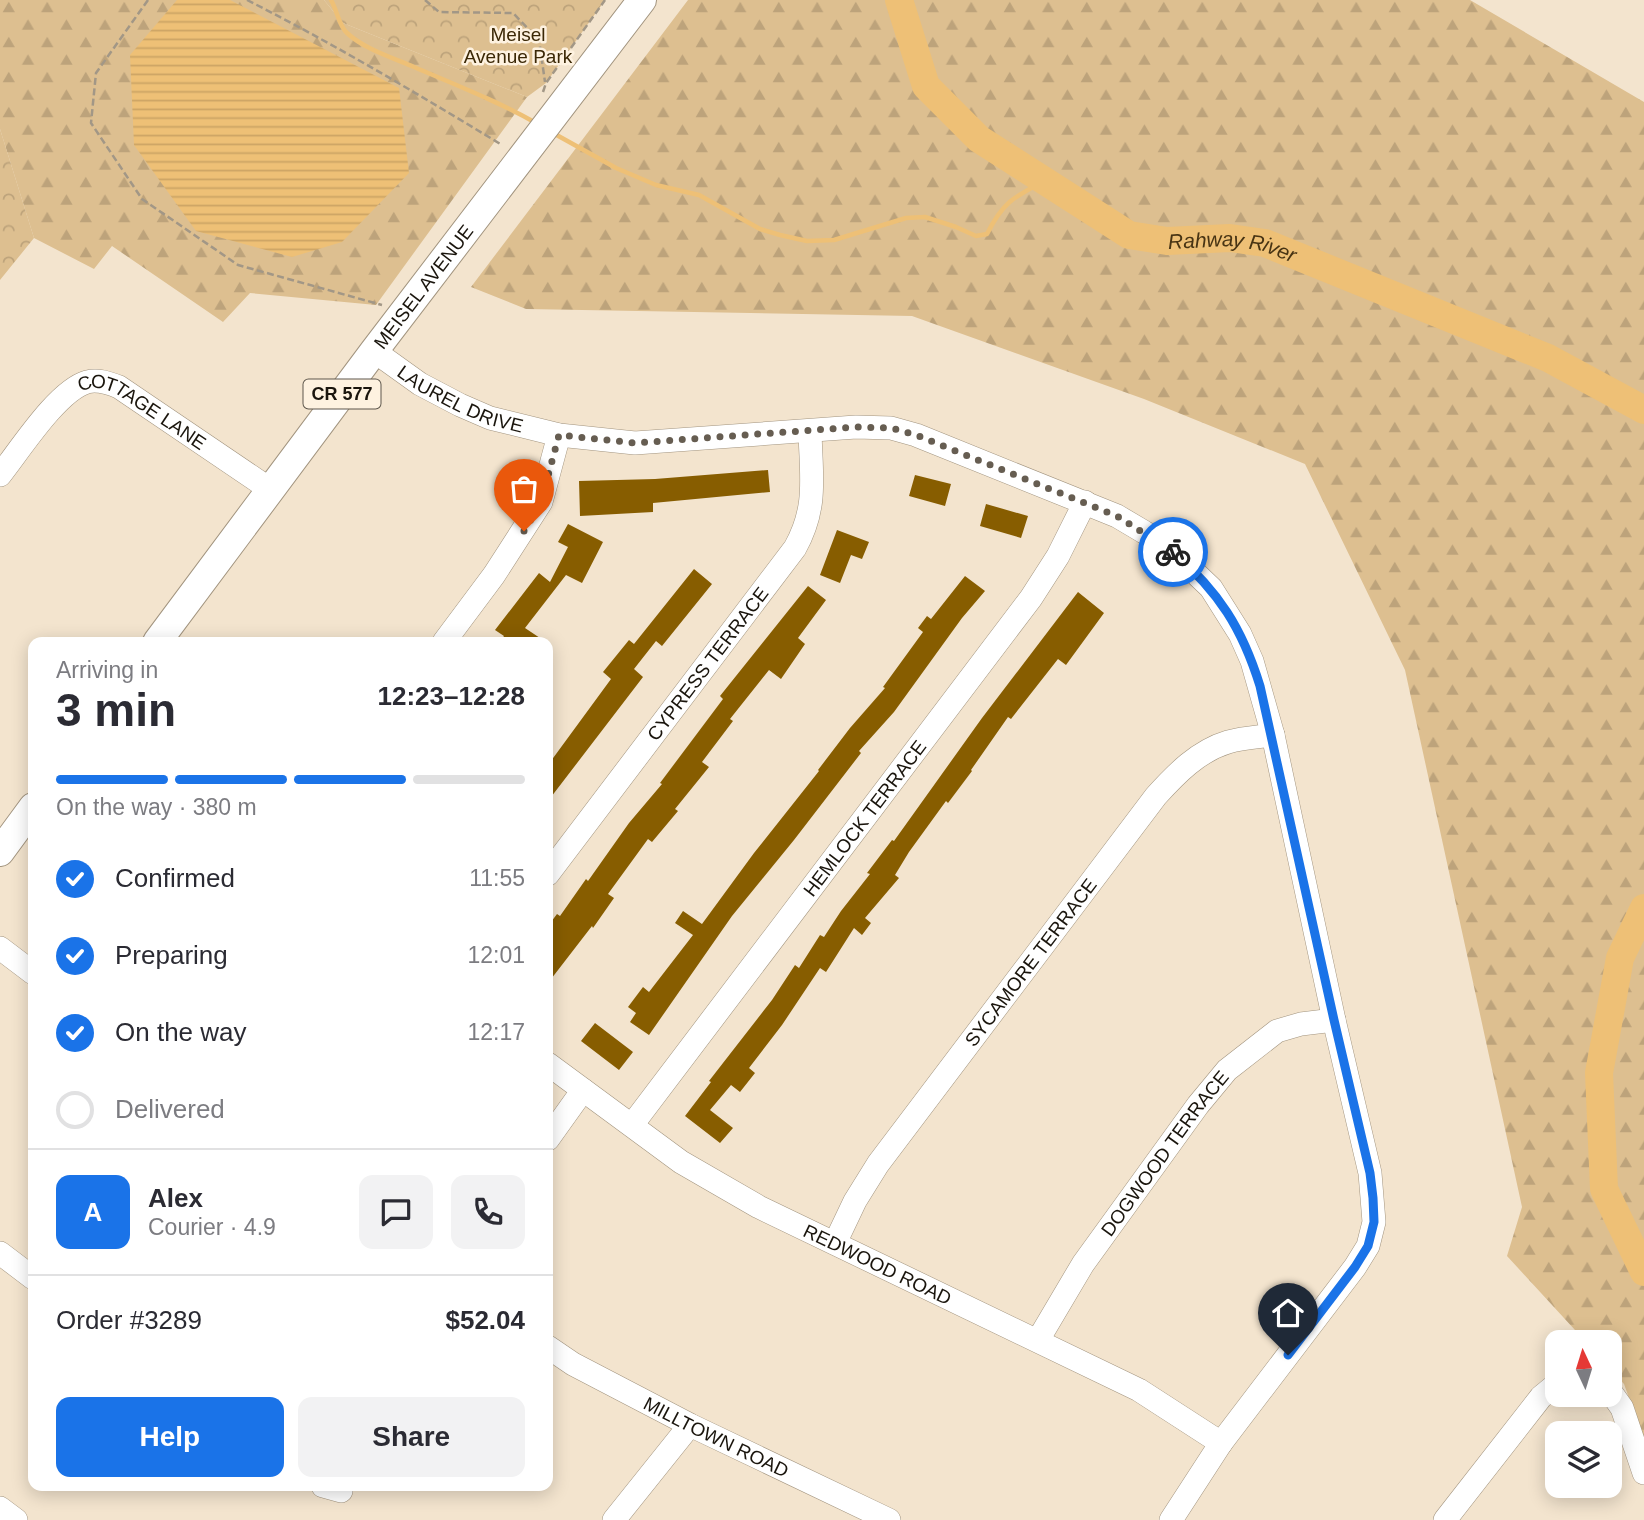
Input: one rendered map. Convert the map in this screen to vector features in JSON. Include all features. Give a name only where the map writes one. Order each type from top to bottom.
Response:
[{"type":"main road","name":"MEISEL AVENUE","points":[[161,637],[374,351],[517,147],[642,0]]},
{"type":"main road","points":[[0,852],[28,814]]},
{"type":"street","name":"LAUREL DRIVE","points":[[374,351],[420,384],[460,405],[490,418],[559,435],[635,443],[856,427],[891,428],[916,435],[1117,516],[1171,550],[1211,588],[1225,607],[1252,662],[1273,734],[1334,1020],[1370,1173],[1374,1222],[1368,1246],[1355,1267],[1221,1443],[1171,1520]]},
{"type":"street","name":"COTTAGE LANE","points":[[0,475],[57,402],[74,388],[89,381],[120,387],[271,490]]},
{"type":"street","name":"CYPRESS TERRACE","points":[[553,867],[795,548],[806,528],[811,507],[810,431]]},
{"type":"street","points":[[448,637],[494,575],[541,502],[559,435]]},
{"type":"street","name":"HEMLOCK TERRACE","points":[[632,1125],[1031,598],[1058,556],[1084,502]]},
{"type":"street","name":"SYCAMORE TERRACE","points":[[835,1243],[855,1201],[878,1164],[1156,796],[1178,772],[1197,757],[1227,742],[1273,734]]},
{"type":"street","points":[[0,948],[28,969]]},
{"type":"street","name":"DOGWOOD TERRACE","points":[[1038,1340],[1083,1264],[1198,1105],[1227,1070],[1277,1031],[1301,1024],[1334,1020]]},
{"type":"street","name":"REDWOOD ROAD","points":[[553,1068],[681,1162],[760,1207],[1139,1390],[1221,1443]]},
{"type":"street","points":[[553,1132],[583,1090]]},
{"type":"street","points":[[0,1253],[28,1274]]},
{"type":"street","name":"MILLTOWN ROAD","points":[[553,1350],[573,1364],[690,1425],[876,1518]]},
{"type":"street","points":[[1445,1520],[1545,1395]]},
{"type":"street","points":[[1621,1407],[1644,1473]]},
{"type":"street","points":[[614,1520],[690,1425]]},
{"type":"street","points":[[0,1508],[16,1520]]},
{"type":"path","points":[[148,0],[96,73],[91,123],[142,199],[238,265],[384,306]]},
{"type":"path","points":[[247,0],[305,29],[517,147]]},
{"type":"path","points":[[425,0],[439,12],[513,13],[539,40],[550,105]]},
{"type":"path","points":[[545,83],[605,0]]},
{"type":"green space","points":[[0,0],[324,0],[343,23],[527,97],[376,305],[250,293],[223,322],[112,246],[94,269],[34,238],[0,129]]},
{"type":"green space","name":"Meisel Avenue Park","points":[[324,0],[605,0],[546,83],[527,97],[343,23]]},
{"type":"green space","points":[[688,0],[1470,0],[1644,102],[1644,1440],[1622,1382],[1622,1330],[1575,1330],[1507,1256],[1522,1207],[1405,670],[1305,464],[1144,399],[912,316],[526,309],[471,287]]},
{"type":"green space","points":[[0,129],[34,238],[0,280]]},
{"type":"shaded area","points":[[177,0],[230,0],[399,88],[409,173],[342,242],[292,257],[196,231],[134,145],[130,55]]},
{"type":"building","points":[[768,470],[770,492],[653,503],[653,512],[580,516],[579,481],[655,479]]},
{"type":"building","points":[[915,475],[951,484],[945,506],[909,496]]},
{"type":"building","points":[[986,504],[1028,516],[1021,538],[980,526]]},
{"type":"building","points":[[568,524],[603,542],[582,583],[566,575],[525,628],[538,637],[503,637],[495,630],[539,573],[550,582],[568,547],[558,542]]},
{"type":"building","points":[[837,530],[869,542],[862,559],[851,555],[840,583],[820,575]]},
{"type":"building","points":[[694,569],[712,584],[662,646],[656,641],[634,669],[643,677],[553,794],[553,758],[611,679],[603,672],[629,640],[634,644]]},
{"type":"building","points":[[965,576],[985,591],[962,618],[894,712],[859,751],[861,753],[732,916],[649,1035],[630,1022],[636,1013],[628,1007],[643,987],[649,992],[693,935],[675,923],[683,911],[702,924],[850,728],[885,688],[883,687],[923,632],[918,628],[927,616],[931,619]]},
{"type":"building","points":[[808,586],[826,600],[798,638],[805,644],[781,679],[769,670],[730,719],[733,721],[702,762],[709,767],[652,842],[648,839],[608,894],[614,898],[553,977],[553,919],[557,914],[560,916],[629,823],[662,784],[660,783],[723,699],[720,696]]},
{"type":"building","points":[[1078,592],[1104,613],[1066,665],[1058,659],[1011,719],[1008,717],[972,771],[948,803],[946,801],[909,852],[895,875],[899,878],[865,918],[871,923],[862,935],[854,928],[826,972],[820,968],[749,1068],[755,1073],[740,1092],[731,1085],[710,1110],[733,1128],[720,1143],[685,1116],[795,965],[799,968],[820,935],[824,937],[870,874],[867,873],[892,840],[894,841],[982,718]]},
{"type":"building","points":[[595,1023],[633,1052],[619,1070],[581,1041]]},
{"type":"waterway","points":[[331,0],[344,30],[362,44],[491,100],[536,123]]},
{"type":"waterway","name":"Rahway River","points":[[899,0],[926,86],[979,139],[1129,235],[1167,241],[1230,238],[1265,243],[1548,358],[1644,410]]},
{"type":"waterway","points":[[553,133],[616,168],[656,185],[699,195],[760,229],[807,241],[834,240],[906,218],[925,217],[976,236],[987,234],[1004,207],[1044,181]]},
{"type":"waterway","name":"Rahway River","points":[[1644,908],[1620,958],[1599,1073],[1604,1189],[1644,1272]]},
{"type":"way so far","points":[[524,531],[541,502],[559,435],[635,443],[856,427],[891,428],[916,435],[1117,516],[1173,552]]},
{"type":"route","points":[[1173,552],[1211,588],[1225,607],[1240,634],[1260,686],[1273,734],[1334,1020],[1370,1173],[1374,1222],[1368,1246],[1288,1355]]}]
